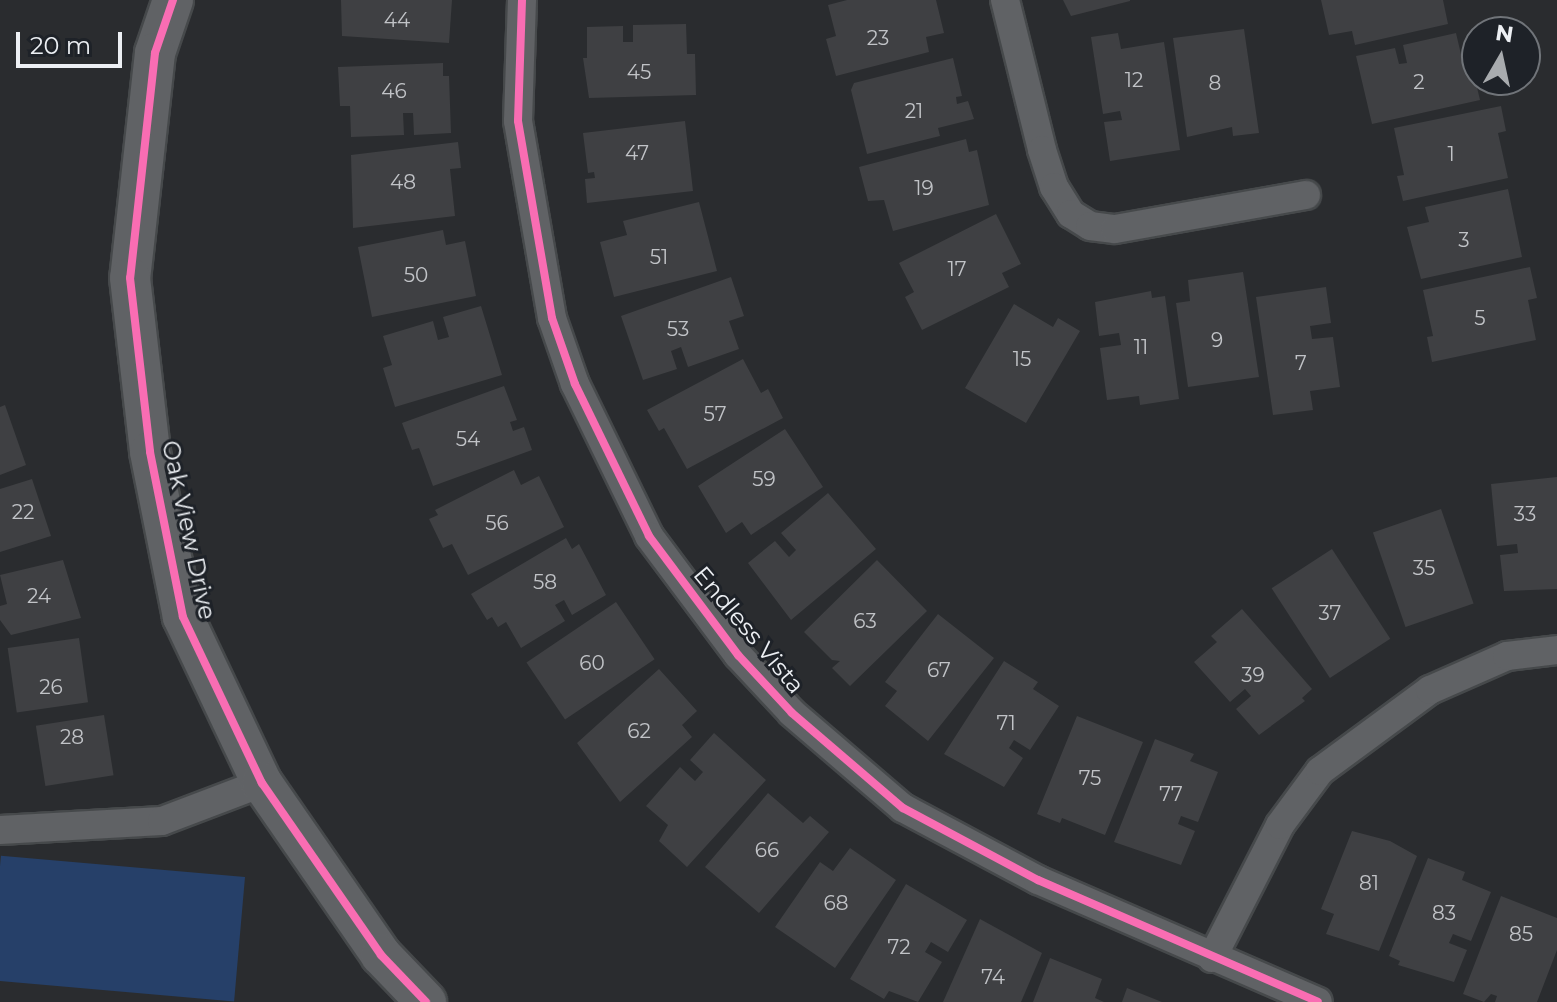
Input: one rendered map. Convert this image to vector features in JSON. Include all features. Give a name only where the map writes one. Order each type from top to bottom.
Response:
[{"type":"street","name":"Oak View Drive","points":[[173,0],[155,53],[131,292],[150,452],[183,617],[262,783],[381,955],[426,1002]]},
{"type":"street","name":"Endless Vista","points":[[522,0],[518,121],[552,318],[610,460],[649,536],[738,655],[792,713],[903,808],[1038,880],[1318,1002]]},
{"type":"street","points":[[1005,0],[1042,150],[1054,187],[1071,214],[1090,226],[1115,229],[1306,195]]},
{"type":"street","points":[[1212,958],[1280,825],[1320,771],[1430,690],[1507,656],[1557,650]]},
{"type":"street","points":[[0,830],[162,821],[262,783]]},
{"type":"shaded area","points":[[1,856],[245,877],[234,1002],[0,981]]},
{"type":"building","points":[[341,0],[452,0],[449,43],[342,36]]},
{"type":"building","points":[[847,0],[936,0],[944,33],[926,37],[929,52],[836,76],[826,39],[836,36],[828,5]]},
{"type":"building","points":[[1063,0],[1130,0],[1130,1],[1071,16]]},
{"type":"building","points":[[1321,0],[1443,0],[1448,24],[1355,45],[1352,31],[1329,35]]},
{"type":"building","points":[[686,24],[687,54],[695,54],[696,95],[589,98],[583,58],[587,58],[587,27],[623,26],[623,42],[633,42],[633,25]]},
{"type":"building","points":[[1244,29],[1259,133],[1233,136],[1232,127],[1187,137],[1173,38]]},
{"type":"building","points":[[1118,33],[1121,49],[1164,42],[1180,150],[1110,161],[1104,122],[1122,120],[1120,111],[1103,114],[1091,37]]},
{"type":"building","points":[[1456,33],[1461,54],[1461,96],[1479,96],[1480,100],[1372,124],[1356,56],[1395,48],[1399,64],[1407,63],[1403,45]]},
{"type":"building","points":[[953,58],[962,96],[956,97],[957,104],[968,101],[974,119],[938,128],[940,136],[867,154],[851,90],[854,83]]},
{"type":"building","points":[[443,63],[443,76],[449,76],[451,133],[414,135],[413,113],[403,113],[404,135],[351,137],[350,106],[340,106],[338,67]]},
{"type":"building","points":[[1501,106],[1506,131],[1498,133],[1508,178],[1403,201],[1397,176],[1404,175],[1394,128]]},
{"type":"building","points":[[685,121],[693,191],[587,203],[585,179],[595,178],[594,172],[588,173],[583,133]]},
{"type":"building","points":[[966,139],[969,152],[977,150],[989,205],[893,231],[884,200],[868,201],[859,167]]},
{"type":"building","points":[[458,142],[461,168],[450,169],[455,216],[353,228],[351,155]]},
{"type":"building","points":[[1508,189],[1522,257],[1421,279],[1407,227],[1429,222],[1425,207]]},
{"type":"building","points":[[699,202],[717,271],[614,297],[600,242],[627,235],[623,221]]},
{"type":"building","points":[[996,214],[1021,264],[1002,273],[1009,287],[922,330],[905,297],[914,292],[899,263]]},
{"type":"building","points":[[443,230],[446,245],[465,241],[476,296],[372,317],[358,247]]},
{"type":"building","points":[[1530,267],[1537,298],[1528,300],[1536,340],[1432,362],[1427,337],[1433,336],[1423,290]]},
{"type":"building","points":[[1243,272],[1259,377],[1188,387],[1176,303],[1190,301],[1188,280]]},
{"type":"building","points":[[731,277],[744,316],[729,321],[739,349],[688,367],[681,347],[671,351],[677,369],[643,380],[621,316]]},
{"type":"building","points":[[1326,287],[1331,323],[1310,326],[1312,339],[1333,337],[1340,387],[1310,391],[1313,410],[1273,415],[1256,297]]},
{"type":"building","points":[[1151,291],[1152,298],[1165,296],[1179,399],[1140,405],[1139,396],[1107,400],[1100,348],[1121,345],[1119,333],[1099,336],[1095,302]]},
{"type":"building","points":[[1014,304],[1053,327],[1058,318],[1080,331],[1026,423],[965,388]]},
{"type":"building","points":[[481,306],[502,375],[395,407],[383,368],[392,365],[383,336],[433,321],[438,340],[449,337],[443,317]]},
{"type":"building","points":[[743,359],[761,393],[768,389],[783,418],[687,469],[664,428],[659,431],[647,410]]},
{"type":"building","points":[[504,386],[517,420],[510,422],[513,431],[524,427],[532,450],[433,486],[419,448],[412,450],[402,423]]},
{"type":"building","points":[[5,405],[26,465],[0,475],[0,407]]},
{"type":"building","points":[[785,429],[823,487],[751,535],[742,522],[726,533],[698,486]]},
{"type":"building","points":[[514,470],[521,485],[539,476],[564,527],[468,575],[452,544],[443,548],[429,519],[438,515],[435,510]]},
{"type":"building","points":[[1557,477],[1557,589],[1504,591],[1500,555],[1518,553],[1517,544],[1497,546],[1491,484]]},
{"type":"building","points":[[32,479],[51,536],[0,552],[0,489]]},
{"type":"building","points":[[828,493],[876,549],[791,620],[748,563],[775,541],[789,557],[796,550],[781,533]]},
{"type":"building","points":[[1441,509],[1474,604],[1405,627],[1373,532]]},
{"type":"building","points":[[566,538],[572,549],[579,544],[606,595],[572,615],[564,600],[555,605],[565,621],[521,648],[506,622],[498,627],[492,617],[487,620],[471,594]]},
{"type":"building","points":[[1332,549],[1390,639],[1330,678],[1272,588]]},
{"type":"building","points":[[63,560],[81,618],[11,635],[0,620],[0,606],[7,604],[0,575]]},
{"type":"building","points":[[877,560],[927,611],[850,686],[832,668],[840,661],[832,660],[804,632]]},
{"type":"building","points":[[616,602],[655,659],[565,720],[526,662]]},
{"type":"building","points":[[1242,609],[1312,689],[1302,698],[1305,701],[1259,735],[1236,709],[1251,696],[1245,689],[1230,702],[1194,662],[1217,642],[1211,636]]},
{"type":"building","points":[[938,614],[994,658],[928,741],[885,706],[897,691],[885,682]]},
{"type":"building","points":[[79,638],[88,702],[17,712],[8,648]]},
{"type":"building","points":[[1004,661],[1038,682],[1033,689],[1059,706],[1030,750],[1014,740],[1009,748],[1023,758],[1004,787],[944,754]]},
{"type":"building","points":[[659,669],[697,711],[682,725],[692,737],[620,802],[577,743]]},
{"type":"building","points":[[104,715],[114,775],[45,786],[36,726]]},
{"type":"building","points":[[1077,716],[1143,742],[1105,835],[1062,818],[1060,823],[1037,814]]},
{"type":"building","points":[[714,733],[766,780],[687,867],[659,841],[668,825],[646,806],[680,767],[695,781],[703,772],[690,760]]},
{"type":"building","points":[[1155,739],[1194,754],[1190,761],[1218,772],[1198,822],[1181,816],[1178,824],[1195,831],[1181,865],[1114,842]]},
{"type":"building","points":[[768,793],[803,823],[810,816],[829,832],[759,913],[705,867]]},
{"type":"building","points":[[1352,831],[1390,841],[1417,856],[1379,951],[1326,934],[1334,914],[1321,909]]},
{"type":"building","points":[[850,848],[896,880],[835,968],[775,927],[820,862],[833,871]]},
{"type":"building","points":[[1428,858],[1465,872],[1462,880],[1491,892],[1471,941],[1453,934],[1449,943],[1467,950],[1454,982],[1398,965],[1400,961],[1389,956]]},
{"type":"building","points":[[906,884],[967,920],[948,952],[931,942],[925,952],[942,962],[918,1002],[889,991],[884,999],[850,979]]},
{"type":"building","points":[[1501,896],[1557,918],[1557,950],[1537,1002],[1495,1002],[1497,996],[1491,994],[1484,1002],[1463,994]]},
{"type":"building","points":[[980,919],[1042,953],[1021,1002],[943,1002]]},
{"type":"building","points":[[1050,958],[1102,979],[1095,998],[1104,1002],[1033,1002]]},
{"type":"building","points":[[1127,988],[1162,1002],[1122,1002]]},
{"type":"cycle path","points":[[173,0],[155,53],[130,278],[150,452],[183,617],[262,783],[381,955],[426,1002]]},
{"type":"cycle path","points":[[522,0],[518,121],[552,318],[575,384],[649,536],[738,655],[792,713],[903,808],[1038,880],[1318,1002]]}]
